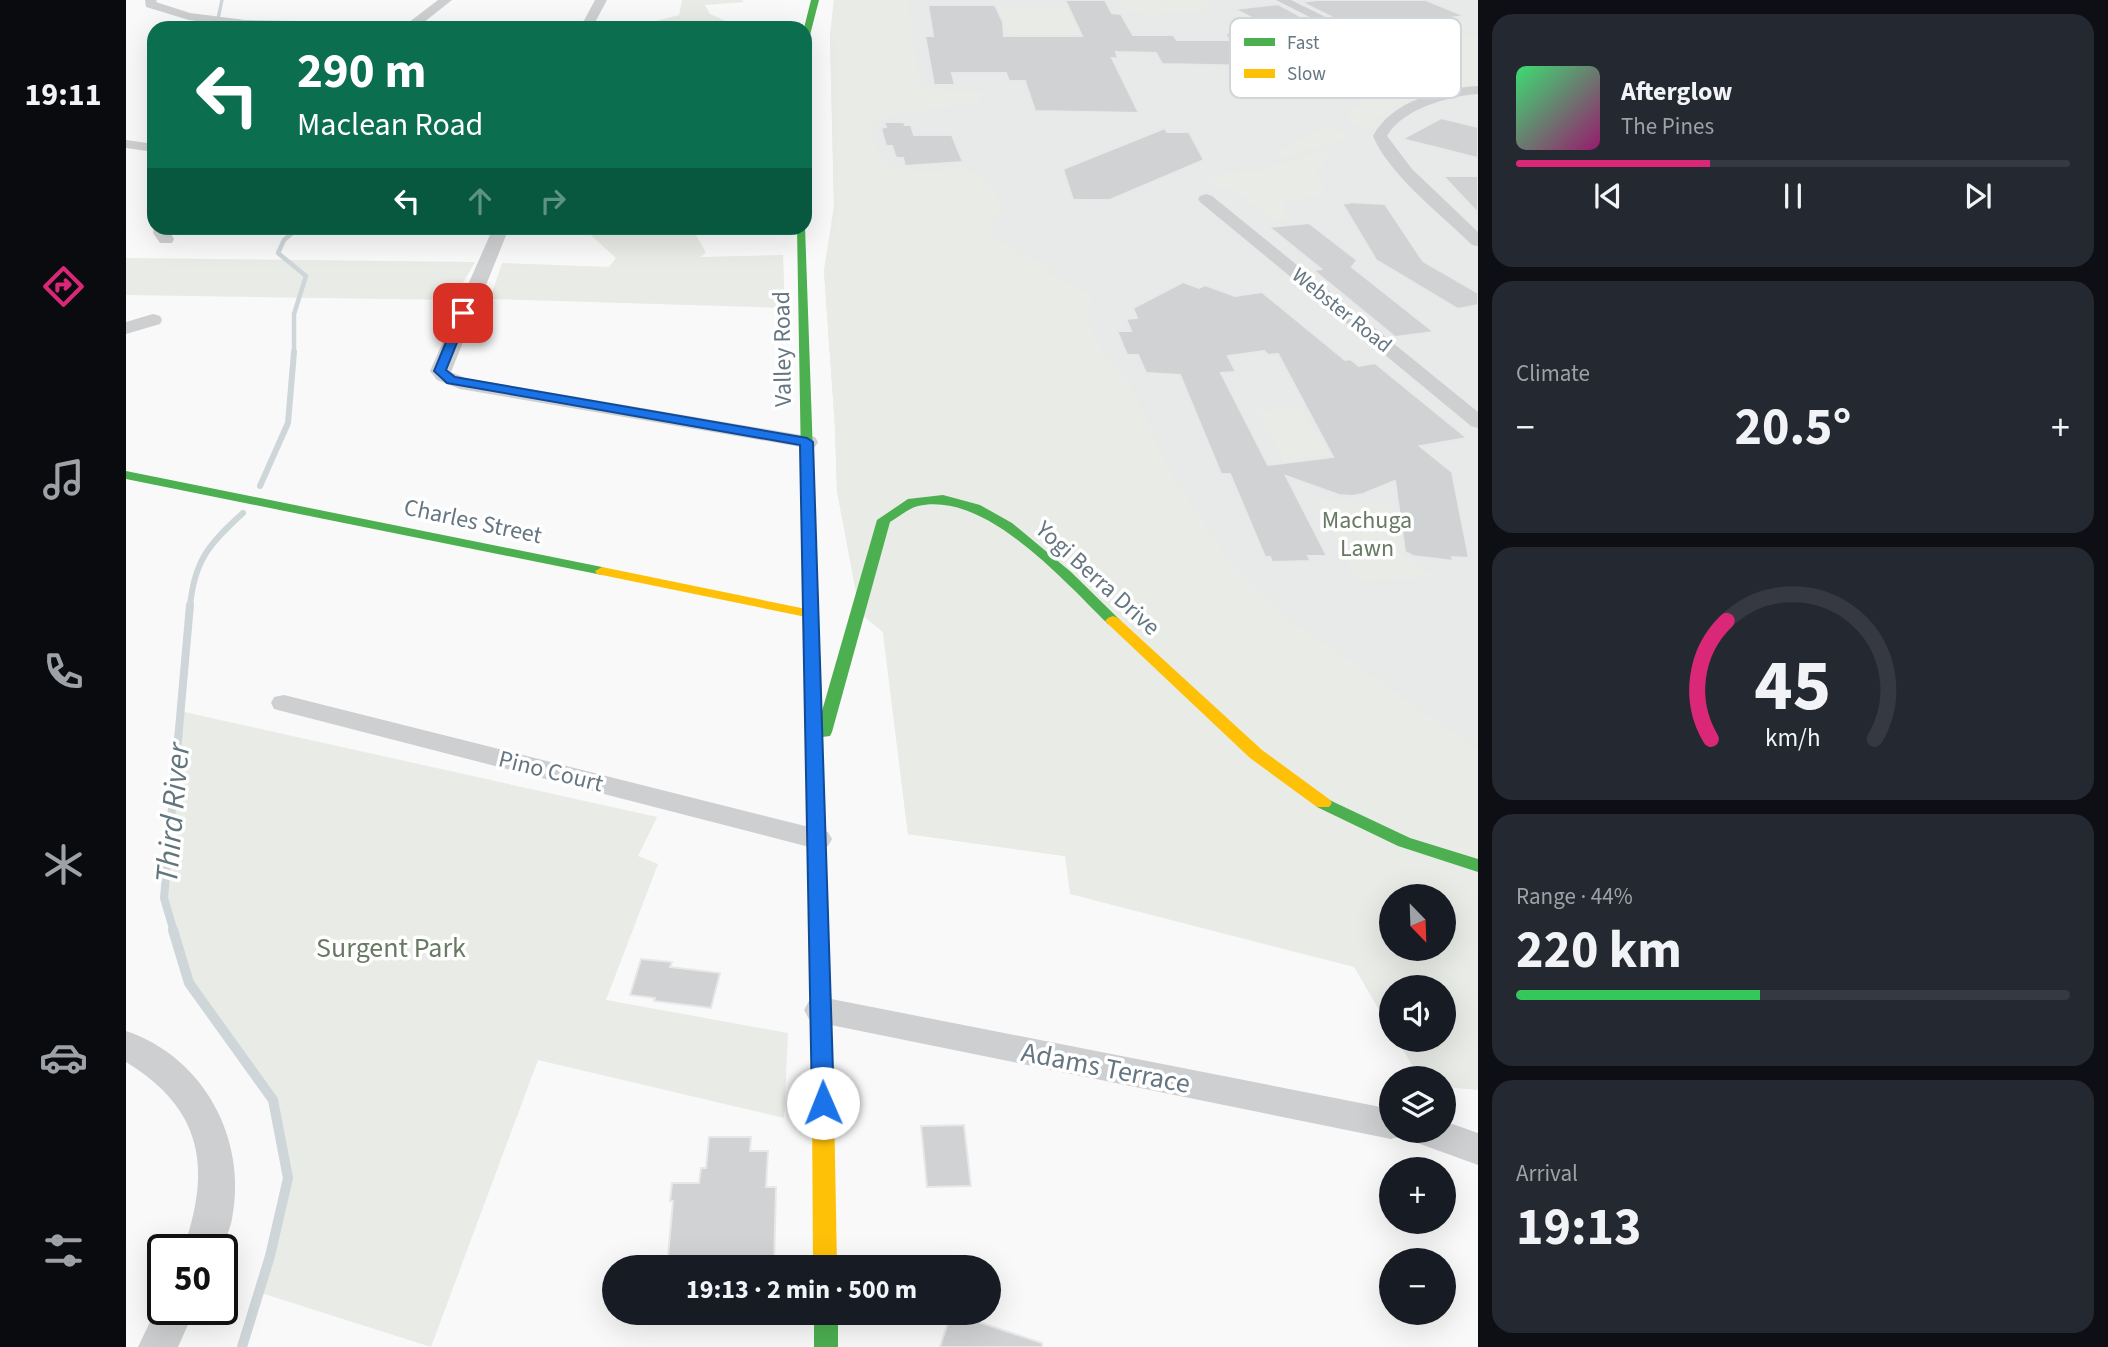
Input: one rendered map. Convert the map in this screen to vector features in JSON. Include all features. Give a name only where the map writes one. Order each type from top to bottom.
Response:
[{"type":"main road","points":[[810,21],[815,0]]},
{"type":"main road","name":"Valley Road","points":[[802,235],[825,1255]]},
{"type":"main road","name":"Charles Street","points":[[126,475],[811,614]]},
{"type":"main road","name":"Yogi Berra Drive","points":[[815,760],[850,647],[884,520],[898,508],[912,503],[946,500],[960,502],[992,515],[1058,570],[1261,759],[1311,796],[1376,831],[1440,856],[1478,866]]},
{"type":"main road","points":[[825,1325],[826,1347]]},
{"type":"street","points":[[151,0],[150,4],[162,9],[219,21]]},
{"type":"street","points":[[418,21],[446,0]]},
{"type":"street","points":[[590,21],[601,0]]},
{"type":"street","points":[[1283,0],[1320,18]]},
{"type":"street","points":[[1432,98],[1410,109],[1380,133],[1380,142],[1478,242]]},
{"type":"street","name":"Webster Road","points":[[1206,199],[1478,422]]},
{"type":"street","points":[[498,235],[440,371],[451,380],[807,442]]},
{"type":"street","points":[[126,328],[153,320]]},
{"type":"street","name":"Pino Court","points":[[284,703],[817,839]]},
{"type":"street","name":"Adams Terrace","points":[[821,1010],[1379,1122]]},
{"type":"street","points":[[126,1045],[179,1082],[201,1111],[214,1147],[216,1179],[213,1219],[208,1234]]},
{"type":"street","points":[[1456,1141],[1478,1149]]},
{"type":"street","points":[[158,1347],[168,1325]]},
{"type":"shaded area","points":[[834,0],[1478,0],[1478,900],[1456,898],[1456,884],[1379,884],[1379,889],[1065,856],[908,834],[883,632],[860,613],[837,491],[824,271],[834,207],[830,36]]},
{"type":"green space","points":[[682,0],[744,2],[705,5],[710,14],[725,21],[656,21],[679,15]]},
{"type":"green space","points":[[834,0],[908,0],[920,88],[984,92],[980,102],[894,115],[872,122],[873,140],[888,166],[924,171],[964,168],[985,179],[1005,208],[991,223],[994,237],[1019,254],[1056,269],[1044,272],[1092,295],[1086,314],[1096,342],[1132,388],[1174,478],[1236,571],[1286,617],[1478,749],[1478,1090],[1456,1088],[1456,1066],[1413,1066],[1404,1052],[1456,1052],[1456,975],[1379,975],[1379,1010],[1354,967],[1070,894],[1065,856],[908,834],[883,632],[860,613],[837,491],[824,271],[834,207],[830,36]]},
{"type":"green space","points":[[1118,0],[1208,0],[1204,13],[1160,13],[1153,16],[1122,8]]},
{"type":"green space","points":[[995,5],[1005,8],[1070,7],[1087,38],[1027,40],[1003,30]]},
{"type":"green space","points":[[1461,36],[1478,37],[1478,86],[1461,88]]},
{"type":"green space","points":[[1371,98],[1414,98],[1389,111],[1365,133],[1344,113]]},
{"type":"green space","points":[[1329,123],[1349,138],[1277,160],[1280,151]]},
{"type":"green space","points":[[1316,152],[1331,155],[1322,162],[1327,169],[1318,170],[1316,174],[1322,180],[1324,193],[1315,198],[1287,199],[1283,205],[1288,217],[1280,220],[1267,217],[1231,190],[1210,185],[1210,180],[1222,174],[1263,170]]},
{"type":"green space","points":[[591,235],[696,235],[706,253],[700,257],[783,255],[785,308],[490,299],[502,263],[609,267],[616,258]]},
{"type":"green space","points":[[126,258],[475,262],[453,300],[126,295]]},
{"type":"green space","name":"Machuga Lawn","points":[[1300,408],[1329,453],[1284,463],[1256,410]]},
{"type":"green space","name":"Machuga Lawn","points":[[1318,499],[1390,506],[1400,554],[1436,577],[1356,581]]},
{"type":"green space","name":"Surgent Park","points":[[180,711],[657,817],[638,856],[658,864],[606,1000],[788,1033],[784,1118],[538,1060],[431,1347],[258,1292],[270,1256],[288,1178],[273,1100],[189,983],[164,898]]},
{"type":"building","points":[[1065,0],[1105,0],[1112,13],[1121,14],[1133,35],[1173,35],[1177,40],[1229,40],[1225,33],[1230,33],[1230,65],[1162,64],[1156,53],[1116,52],[1118,59],[1112,58],[1139,113],[1035,111],[1025,81],[1009,81],[1006,73],[952,73],[955,85],[934,85],[925,36],[933,36],[928,5],[995,5],[1003,22],[1004,36],[1082,36]]},
{"type":"building","points":[[1426,0],[1465,16],[1333,18],[1301,2]]},
{"type":"building","points":[[1278,4],[1304,18],[1252,18],[1234,9]]},
{"type":"building","points":[[1441,118],[1478,127],[1478,158],[1402,139]]},
{"type":"building","points":[[884,122],[904,122],[905,125],[911,125],[914,135],[952,135],[963,162],[905,166],[903,158],[896,158],[892,146],[886,146],[881,128],[886,127]]},
{"type":"building","points":[[1165,128],[1167,132],[1189,132],[1204,160],[1110,200],[1073,200],[1063,169]]},
{"type":"building","points":[[1443,176],[1478,176],[1478,213]]},
{"type":"building","points":[[1342,203],[1385,204],[1423,261],[1478,293],[1478,305],[1458,309],[1376,260]]},
{"type":"building","points":[[1309,223],[1357,260],[1352,267],[1434,332],[1395,337],[1313,270],[1321,269],[1269,227]]},
{"type":"building","points":[[1183,282],[1199,288],[1205,285],[1235,296],[1262,292],[1345,360],[1350,359],[1359,366],[1375,363],[1467,438],[1420,446],[1452,472],[1469,558],[1452,557],[1454,561],[1413,556],[1405,552],[1395,481],[1352,496],[1339,495],[1286,476],[1327,556],[1308,556],[1311,561],[1272,562],[1270,557],[1265,557],[1230,474],[1221,474],[1180,375],[1146,373],[1138,355],[1127,355],[1117,331],[1131,331],[1126,319],[1137,318],[1133,308]],"holes":[[[1264,351],[1268,355],[1278,354],[1333,457],[1268,465],[1221,373],[1236,372],[1228,356]]]},
{"type":"building","points":[[641,959],[672,962],[670,967],[720,973],[711,1008],[654,1001],[655,998],[630,995]]},
{"type":"building","points":[[964,1125],[971,1186],[927,1187],[921,1126]]},
{"type":"building","points":[[709,1137],[751,1137],[750,1151],[768,1151],[766,1187],[776,1187],[774,1255],[668,1255],[672,1183],[699,1183],[701,1168],[706,1168]]},
{"type":"building","points":[[947,1325],[987,1325],[1042,1343],[1042,1347],[940,1347]]},
{"type":"waterway","name":"Third River","points":[[218,21],[222,0]]},
{"type":"waterway","name":"Third River","points":[[290,235],[284,240],[278,253],[306,276],[294,314],[294,352]]},
{"type":"waterway","name":"Third River","points":[[260,486],[288,423],[294,352]]},
{"type":"waterway","name":"Third River","points":[[190,607],[195,577],[206,554],[221,534],[243,513]]},
{"type":"waterway","name":"Third River","points":[[174,932],[164,898],[190,605]]},
{"type":"waterway","name":"Third River","points":[[173,930],[189,983],[273,1100],[288,1178],[270,1256],[242,1347]]},
{"type":"traffic: fast","points":[[810,21],[815,0]]},
{"type":"traffic: fast","points":[[802,235],[823,1105]]},
{"type":"traffic: fast","points":[[126,475],[602,571]]},
{"type":"traffic: fast","points":[[824,732],[884,520],[912,502],[943,499],[975,508],[1007,526],[1066,575],[1113,621]]},
{"type":"traffic: fast","points":[[1323,803],[1404,842],[1478,866]]},
{"type":"traffic: fast","points":[[826,1325],[826,1347]]},
{"type":"traffic: slow","points":[[602,571],[811,614]]},
{"type":"traffic: slow","points":[[1113,621],[1256,754],[1323,803]]},
{"type":"traffic: slow","points":[[823,1105],[825,1255]]},
{"type":"route","points":[[463,313],[440,371],[451,380],[807,442],[823,1103]]}]
